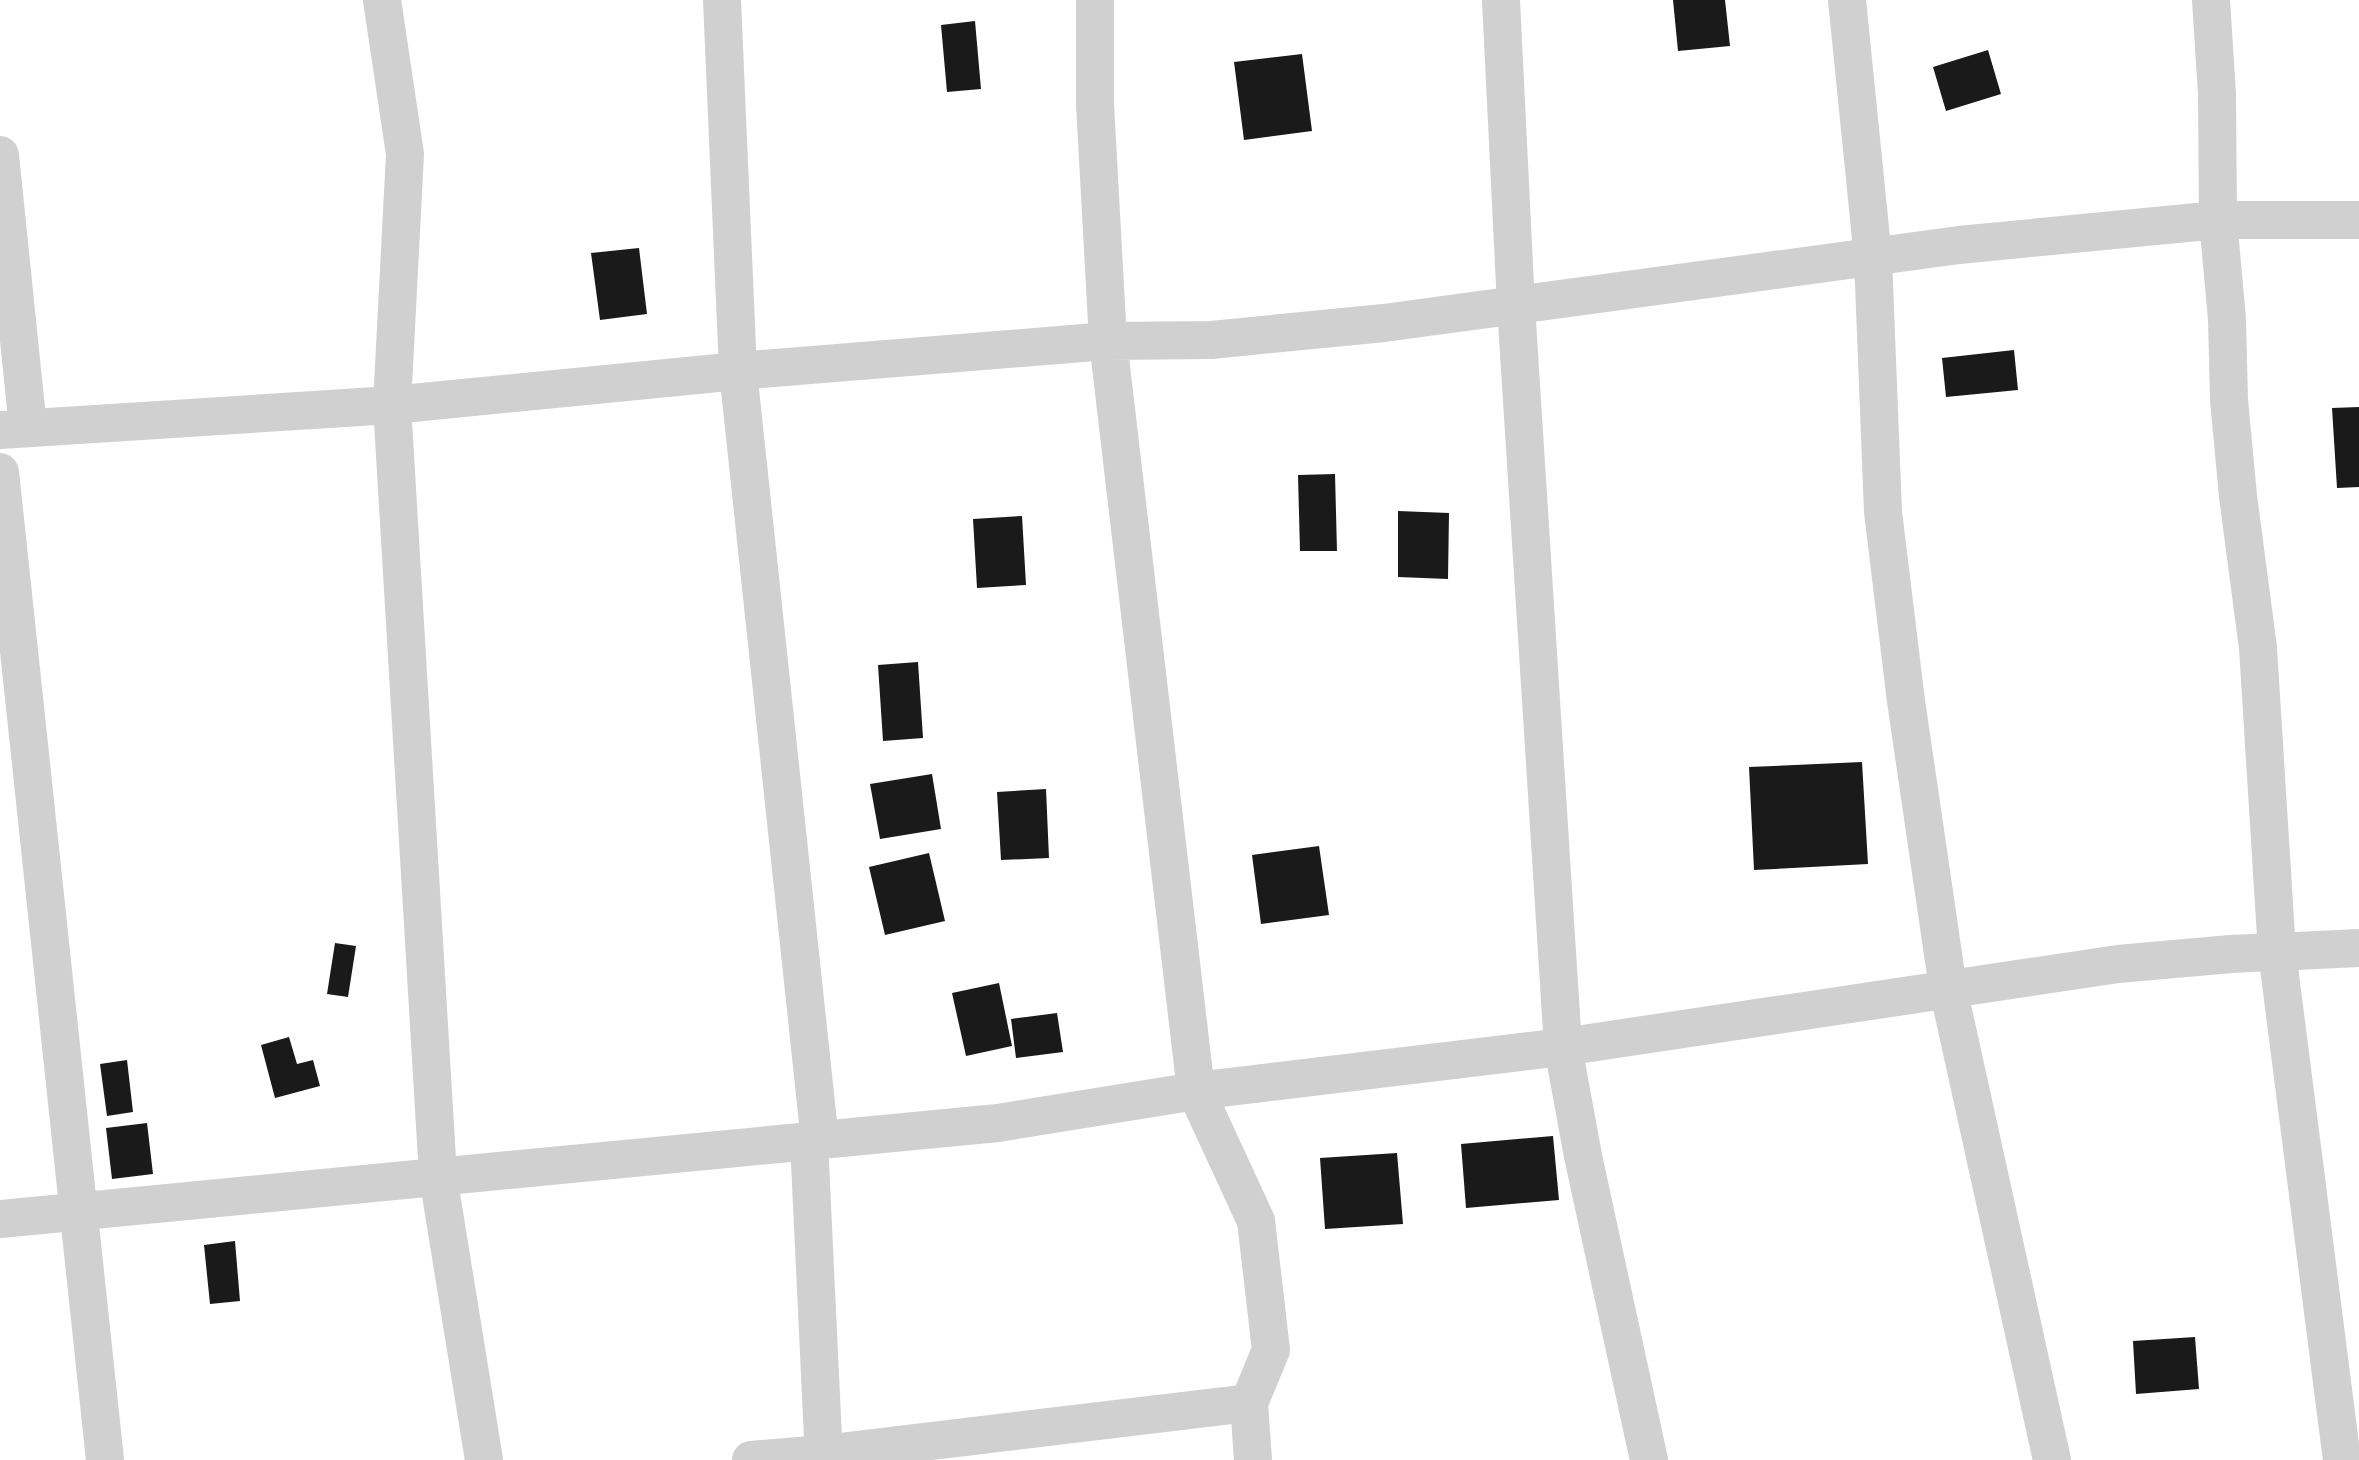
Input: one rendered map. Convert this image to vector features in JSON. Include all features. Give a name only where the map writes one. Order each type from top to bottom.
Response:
[{"type":"street","points":[[382,0],[405,154],[392,405],[438,1176],[484,1460]]},
{"type":"street","points":[[722,0],[738,371],[815,1141],[824,1457]]},
{"type":"street","points":[[1095,0],[1095,104],[1108,341],[1196,1091],[1256,1221],[1271,1350],[1249,1403],[1253,1460]]},
{"type":"street","points":[[1501,0],[1516,306],[1563,1047],[1622,1345],[1649,1460]]},
{"type":"street","points":[[1847,0],[1873,258],[1883,512],[1906,701],[1948,988],[2052,1460]]},
{"type":"street","points":[[2211,0],[2217,94],[2218,220],[2227,319],[2229,400],[2238,496],[2258,648],[2277,952],[2342,1460]]},
{"type":"street","points":[[0,155],[14,429],[392,405],[738,371],[1108,341],[1211,340],[1384,323],[1959,245],[2218,220],[2359,220]]},
{"type":"street","points":[[0,472],[105,1460]]},
{"type":"street","points":[[0,1219],[998,1123],[1196,1091],[1563,1047],[2118,964],[2231,954],[2359,948]]},
{"type":"street","points":[[751,1460],[824,1457],[1249,1403]]},
{"type":"building","points":[[1673,0],[1725,0],[1730,46],[1678,51]]},
{"type":"building","points":[[975,21],[981,89],[947,92],[941,25]]},
{"type":"building","points":[[1988,50],[2001,94],[1946,111],[1933,67]]},
{"type":"building","points":[[1302,54],[1312,131],[1244,140],[1234,62]]},
{"type":"building","points":[[639,248],[647,314],[600,320],[591,253]]},
{"type":"building","points":[[2014,350],[2018,390],[1946,397],[1942,358]]},
{"type":"building","points":[[2359,407],[2359,487],[2337,488],[2332,408]]},
{"type":"building","points":[[1335,474],[1337,551],[1300,551],[1298,475]]},
{"type":"building","points":[[1398,511],[1449,513],[1448,579],[1398,577]]},
{"type":"building","points":[[1022,516],[1026,585],[977,588],[973,519]]},
{"type":"building","points":[[918,662],[923,738],[883,741],[878,665]]},
{"type":"building","points":[[1862,762],[1868,864],[1754,870],[1749,767]]},
{"type":"building","points":[[932,774],[941,829],[880,839],[870,784]]},
{"type":"building","points":[[1046,789],[1049,858],[1001,860],[997,792]]},
{"type":"building","points":[[1319,846],[1329,915],[1261,924],[1252,855]]},
{"type":"building","points":[[929,853],[945,921],[885,935],[869,867]]},
{"type":"building","points":[[335,943],[356,946],[348,997],[327,994]]},
{"type":"building","points":[[999,983],[1012,1046],[966,1056],[952,993]]},
{"type":"building","points":[[1057,1013],[1063,1052],[1016,1058],[1011,1019]]},
{"type":"building","points":[[289,1037],[297,1064],[313,1060],[320,1086],[275,1098],[261,1045]]},
{"type":"building","points":[[127,1060],[133,1112],[107,1116],[100,1064]]},
{"type":"building","points":[[147,1123],[153,1174],[112,1179],[106,1128]]},
{"type":"building","points":[[1553,1136],[1559,1200],[1466,1208],[1461,1144]]},
{"type":"building","points":[[1397,1153],[1403,1224],[1325,1229],[1320,1158]]},
{"type":"building","points":[[235,1241],[240,1301],[210,1304],[204,1245]]},
{"type":"building","points":[[2195,1337],[2199,1389],[2136,1394],[2133,1341]]}]
